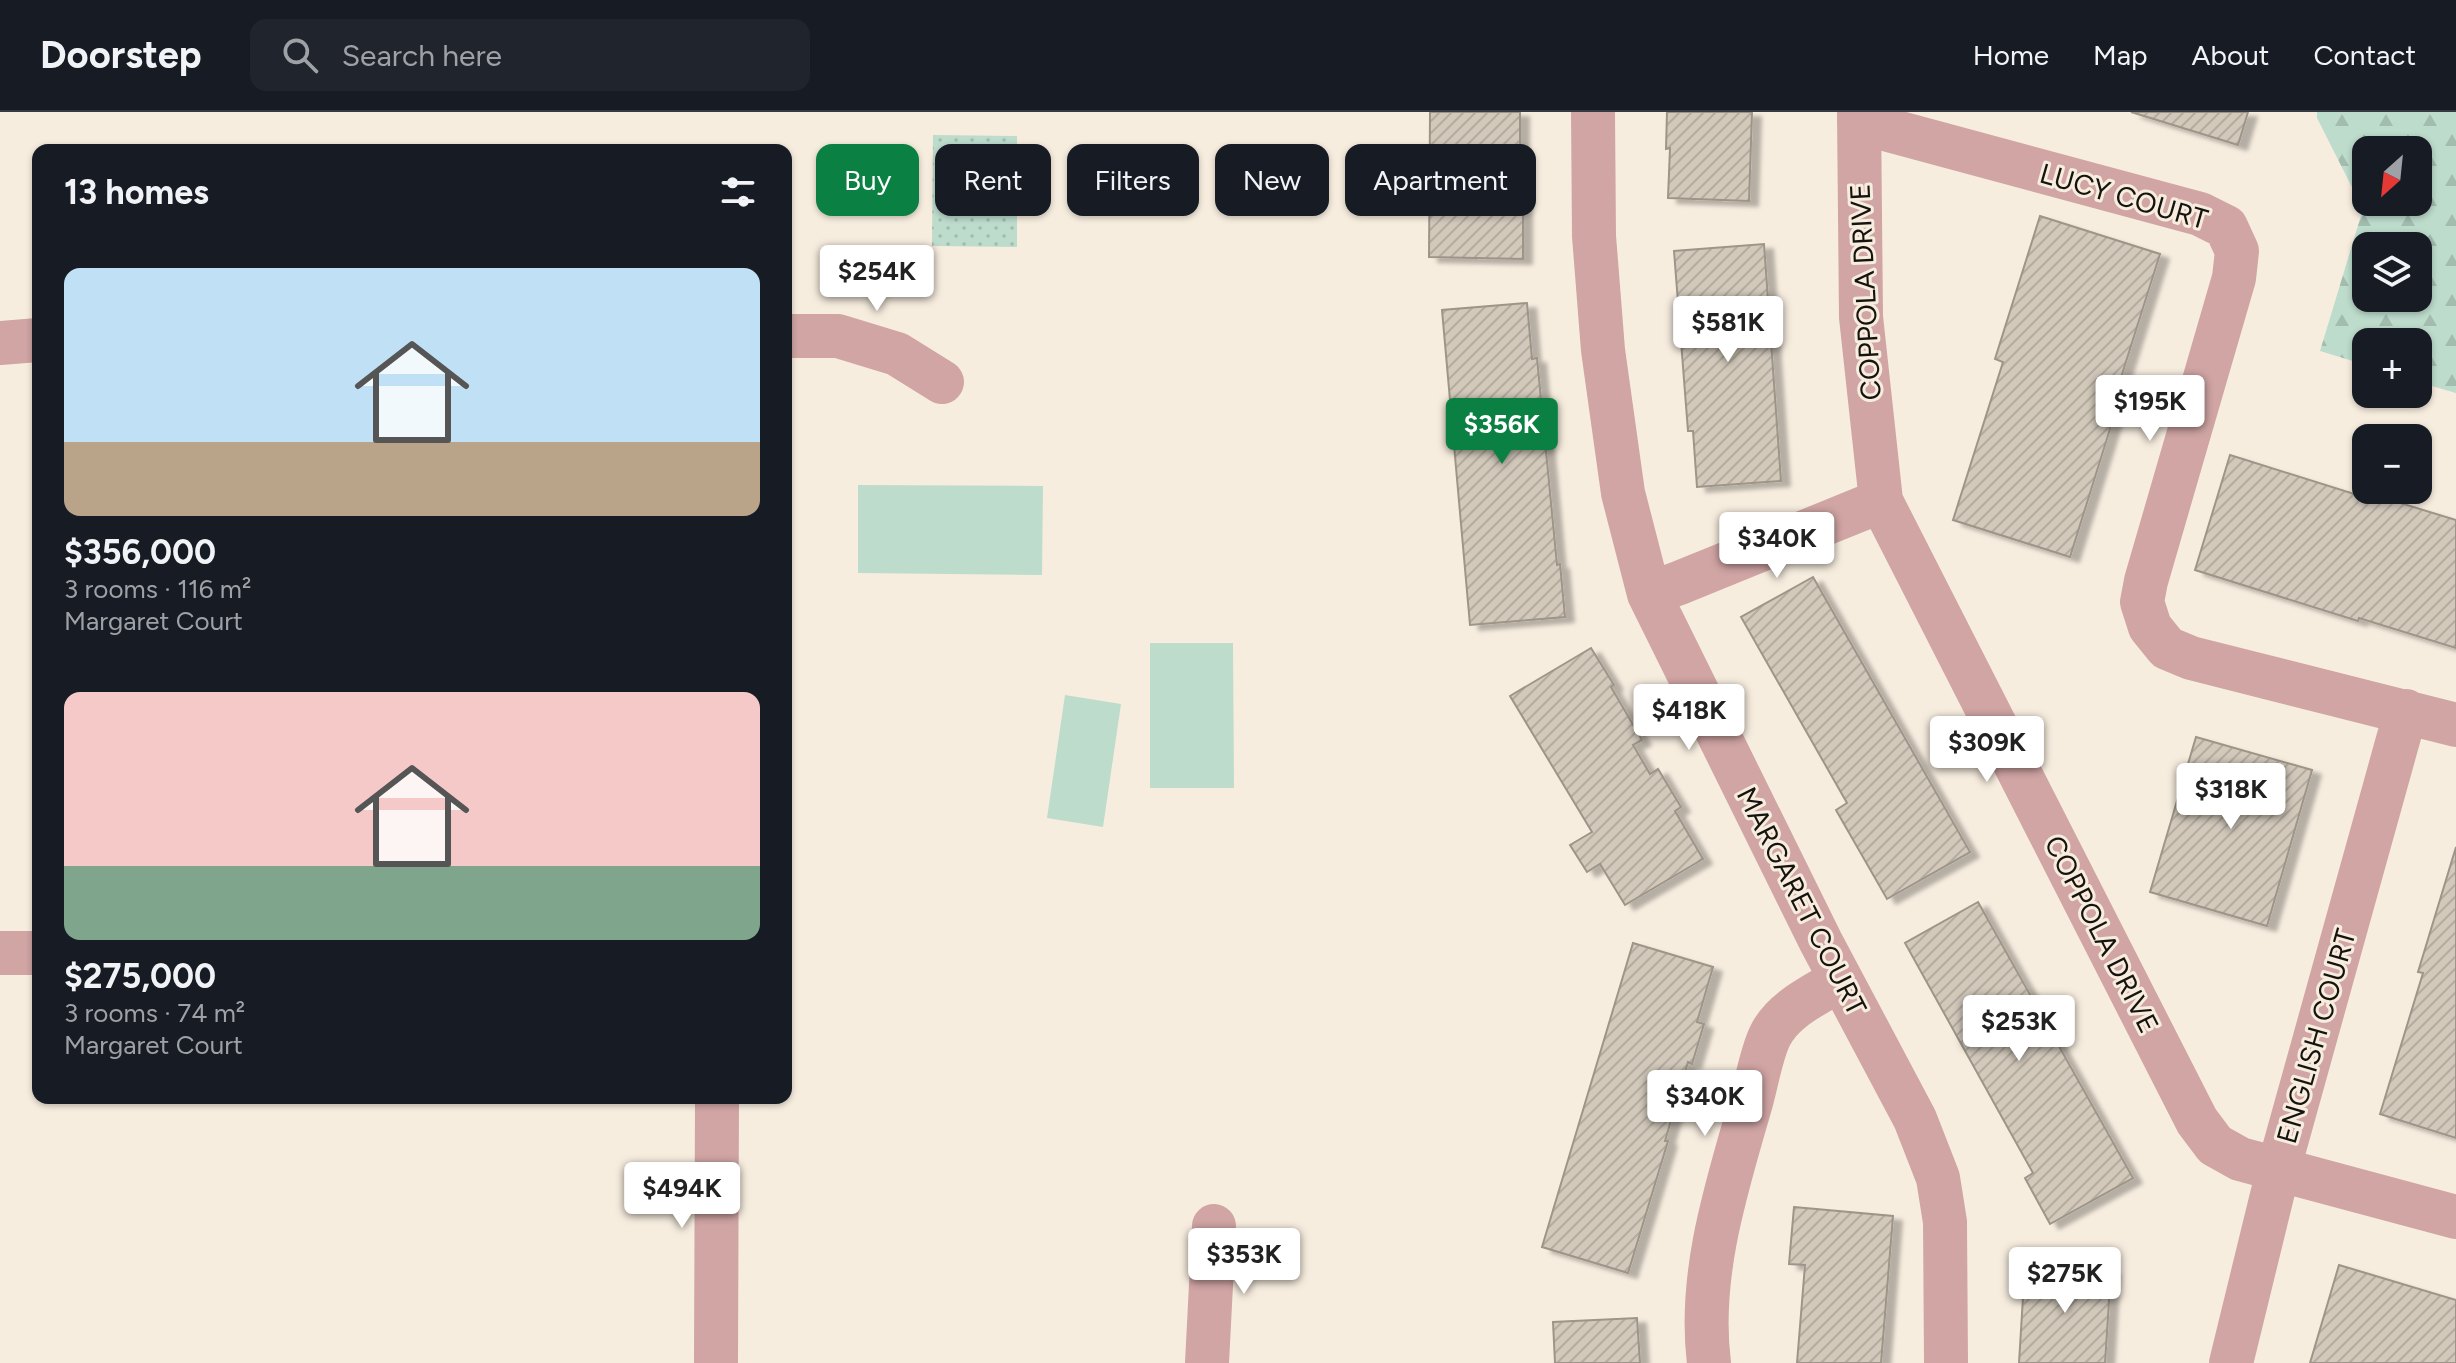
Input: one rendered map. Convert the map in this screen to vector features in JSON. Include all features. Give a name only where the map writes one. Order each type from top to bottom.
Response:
[{"type":"street","name":"MARGARET COURT","points":[[1593,112],[1594,236],[1603,350],[1623,493],[1649,594],[1840,980],[1915,1119],[1938,1178],[1945,1222],[1946,1363]]},
{"type":"street","name":"COPPOLA DRIVE","points":[[1859,117],[1861,317],[1881,501],[2197,1121],[2215,1145],[2240,1159],[2456,1217]]},
{"type":"street","name":"LUCY COURT","points":[[1859,117],[2200,214],[2226,227],[2237,251],[2234,278],[2146,581],[2142,602],[2150,627],[2167,648],[2191,658],[2456,725]]},
{"type":"street","points":[[792,336],[838,336],[897,354],[942,382]]},
{"type":"street","points":[[0,343],[32,340]]},
{"type":"street","points":[[1649,594],[1881,501]]},
{"type":"street","name":"ENGLISH COURT","points":[[2231,1363],[2278,1171],[2406,711]]},
{"type":"street","points":[[0,953],[32,953]]},
{"type":"street","points":[[1709,1363],[1705,1337],[1712,1252],[1770,1035],[1793,1008],[1840,980]]},
{"type":"street","points":[[716,1363],[717,1104]]},
{"type":"street","points":[[1207,1363],[1214,1226]]},
{"type":"green space","points":[[2317,112],[2456,112],[2456,393],[2432,386],[2432,328],[2352,328],[2352,361],[2320,351],[2352,245],[2352,312],[2432,312],[2432,232],[2356,232],[2361,216],[2432,216],[2432,136],[2352,136],[2352,187],[2317,118]]},
{"type":"green space","points":[[933,135],[1017,136],[1017,144],[935,144],[935,216],[1017,216],[1017,247],[932,246]]},
{"type":"green space","points":[[858,485],[1043,486],[1042,575],[858,573]]},
{"type":"green space","points":[[1150,643],[1233,643],[1234,788],[1150,788]]},
{"type":"green space","points":[[1065,695],[1121,704],[1103,827],[1047,818]]},
{"type":"building","points":[[1430,112],[1520,112],[1520,144],[1430,144]]},
{"type":"building","points":[[1667,112],[1752,112],[1749,201],[1668,198],[1670,148],[1666,149]]},
{"type":"building","points":[[2131,112],[2248,112],[2238,145]]},
{"type":"building","points":[[1429,216],[1523,216],[1523,259],[1429,257]]},
{"type":"building","points":[[2040,216],[2160,254],[2117,390],[2105,387],[2098,408],[2115,413],[2070,557],[1953,520],[2003,362],[1995,359]]},
{"type":"building","points":[[1764,244],[1781,481],[1697,487],[1693,431],[1688,431],[1674,251]]},
{"type":"building","points":[[1527,303],[1532,359],[1537,358],[1565,617],[1470,625],[1442,310]]},
{"type":"building","points":[[2230,455],[2352,493],[2352,504],[2404,504],[2456,520],[2456,648],[2359,618],[2358,621],[2195,570]]},
{"type":"building","points":[[1813,577],[1970,852],[1887,899],[1836,810],[1847,803],[1741,617]]},
{"type":"building","points":[[1591,648],[1642,740],[1633,745],[1650,774],[1658,769],[1681,807],[1675,811],[1703,859],[1625,905],[1600,864],[1587,872],[1570,845],[1592,832],[1510,696]]},
{"type":"building","points":[[2196,737],[2312,770],[2267,926],[2150,892]]},
{"type":"building","points":[[2456,847],[2456,1138],[2380,1114],[2423,973],[2418,972]]},
{"type":"building","points":[[1978,902],[2133,1178],[2050,1224],[2025,1178],[2033,1173],[1905,943]]},
{"type":"building","points":[[1633,943],[1713,967],[1697,1022],[1704,1024],[1692,1064],[1688,1062],[1628,1273],[1542,1247]]},
{"type":"building","points":[[1794,1207],[1893,1216],[1881,1363],[1797,1363],[1805,1265],[1789,1264]]},
{"type":"building","points":[[2025,1264],[2111,1270],[2105,1363],[2019,1363]]},
{"type":"building","points":[[2339,1265],[2456,1300],[2456,1363],[2310,1363]]},
{"type":"building","points":[[1637,1318],[1640,1363],[1555,1363],[1553,1322]]}]
